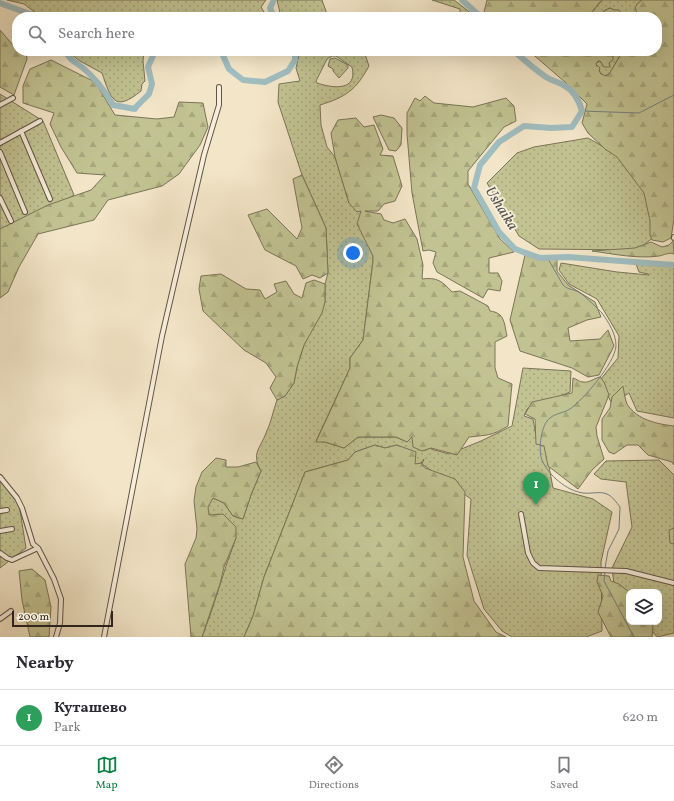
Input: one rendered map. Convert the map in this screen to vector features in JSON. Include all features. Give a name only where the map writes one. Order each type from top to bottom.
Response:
[{"type":"street","points":[[104,637],[162,336],[204,155],[219,105],[219,87]]},
{"type":"street","points":[[0,105],[13,98]]},
{"type":"street","points":[[0,143],[40,121]]},
{"type":"street","points":[[21,131],[50,199]]},
{"type":"street","points":[[0,152],[25,212]]},
{"type":"street","points":[[0,198],[11,222]]},
{"type":"street","points":[[0,477],[17,498],[22,508],[33,544],[38,548],[54,579],[61,599],[60,623],[56,637]]},
{"type":"street","points":[[0,511],[7,510]]},
{"type":"street","points":[[521,514],[528,553],[533,563],[539,568],[626,571],[674,583]]},
{"type":"street","points":[[0,531],[12,529]]},
{"type":"street","points":[[0,553],[12,560],[38,548]]},
{"type":"street","points":[[0,619],[12,611]]},
{"type":"green space","points":[[7,0],[266,0],[261,7],[264,12],[34,12],[24,4]]},
{"type":"green space","points":[[277,0],[322,0],[326,12],[280,12]]},
{"type":"green space","points":[[432,0],[454,0],[470,12],[460,12],[460,9]]},
{"type":"green space","points":[[487,0],[602,0],[592,12],[484,12]]},
{"type":"green space","points":[[602,0],[642,0],[637,4],[637,12],[618,12],[610,8],[603,12],[592,12]]},
{"type":"green space","points":[[642,0],[674,0],[674,219],[671,238],[663,242],[652,240],[650,235],[650,221],[644,193],[617,157],[605,149],[588,133],[582,123],[587,104],[566,83],[535,56],[613,56],[613,60],[609,63],[610,67],[604,67],[600,61],[596,64],[600,68],[599,71],[601,74],[606,76],[609,74],[620,56],[662,56],[662,12],[637,12],[635,8]]},
{"type":"green space","points":[[610,8],[619,10],[620,12],[603,12]]},
{"type":"green space","points":[[0,30],[12,44],[12,56],[27,56],[27,59],[14,95],[0,87]]},
{"type":"green space","points":[[74,56],[144,56],[145,81],[142,84],[141,91],[132,98],[119,102],[111,96],[102,73]]},
{"type":"green space","points":[[299,56],[332,56],[327,59],[316,81],[317,83],[336,87],[348,84],[353,75],[352,67],[336,56],[366,56],[369,66],[360,81],[349,92],[337,99],[320,105],[321,125],[327,147],[335,157],[349,203],[361,210],[373,261],[363,340],[350,358],[350,368],[316,441],[325,442],[344,448],[358,437],[396,437],[407,442],[412,437],[422,451],[431,448],[449,454],[512,426],[523,368],[571,371],[570,392],[527,409],[524,416],[533,419],[537,442],[545,445],[553,488],[593,499],[612,512],[601,562],[602,631],[586,637],[512,637],[502,631],[484,609],[467,555],[471,499],[422,464],[424,459],[421,463],[414,465],[397,445],[385,448],[375,445],[355,452],[348,460],[305,472],[264,577],[253,616],[244,637],[202,637],[236,538],[209,516],[207,507],[213,498],[224,503],[233,516],[243,519],[261,471],[257,460],[258,451],[269,425],[277,400],[285,396],[294,383],[304,345],[325,302],[325,284],[328,273],[326,228],[302,175],[278,102],[279,84],[300,81],[296,68]]},
{"type":"green space","points":[[611,56],[620,56],[609,74],[604,76],[601,74],[596,64],[600,61],[604,67],[609,63]]},
{"type":"green space","points":[[335,58],[348,65],[348,68],[339,78],[333,69],[328,66],[330,59]]},
{"type":"green space","points":[[51,60],[95,82],[115,115],[157,119],[174,117],[179,102],[203,103],[208,127],[200,145],[179,174],[162,186],[108,200],[94,220],[38,234],[19,267],[8,292],[0,298],[0,229],[48,205],[91,190],[105,175],[77,173],[61,147],[50,124],[54,113],[23,103],[23,86],[30,69]]},
{"type":"green space","points":[[0,94],[43,121],[74,195],[0,235]]},
{"type":"green space","points":[[425,96],[434,103],[473,107],[506,98],[514,106],[516,121],[504,127],[468,171],[468,184],[500,239],[514,252],[489,258],[489,273],[498,273],[502,281],[500,291],[488,289],[483,298],[437,272],[433,263],[436,252],[429,250],[423,251],[412,193],[407,134],[407,113],[415,98],[420,101]]},
{"type":"green space","points":[[381,115],[394,118],[402,128],[401,145],[396,151],[389,150],[373,117]]},
{"type":"green space","points":[[356,118],[364,127],[374,125],[383,149],[380,155],[393,156],[402,186],[395,201],[384,204],[378,211],[365,211],[381,214],[384,220],[393,223],[405,219],[417,239],[423,265],[422,279],[435,279],[445,285],[452,292],[460,291],[488,306],[490,311],[499,314],[503,319],[507,336],[495,342],[495,368],[498,378],[512,384],[508,426],[493,433],[469,437],[457,455],[431,448],[422,451],[413,447],[412,437],[407,442],[396,437],[358,437],[344,448],[325,442],[316,442],[350,368],[350,358],[363,340],[373,261],[373,256],[357,224],[361,211],[357,212],[349,203],[335,157],[331,133],[338,120]]},
{"type":"green space","points":[[588,138],[618,155],[645,192],[654,237],[637,250],[539,249],[519,236],[487,183],[517,153],[534,147]]},
{"type":"green space","points":[[302,175],[326,228],[328,273],[320,278],[312,275],[303,279],[296,266],[265,250],[248,215],[267,209],[297,239],[302,228],[293,179]]},
{"type":"green space","points":[[673,241],[674,254],[668,253],[651,257],[634,257],[592,251],[635,248],[651,242],[662,247],[669,245]]},
{"type":"green space","points":[[525,255],[540,260],[557,259],[557,271],[568,285],[595,302],[601,317],[587,320],[568,328],[570,341],[600,339],[608,330],[614,346],[599,375],[588,377],[572,368],[520,351],[510,320]]},
{"type":"green space","points":[[561,263],[617,272],[649,275],[639,272],[636,264],[666,265],[674,267],[674,418],[637,411],[629,393],[612,404],[600,380],[618,358],[619,336],[597,299],[569,284],[559,270]]},
{"type":"green space","points":[[221,274],[246,289],[260,290],[265,299],[277,292],[274,284],[286,281],[294,294],[302,298],[306,283],[314,280],[325,284],[325,302],[322,313],[304,345],[294,383],[285,396],[277,400],[270,388],[276,377],[266,363],[244,350],[203,311],[199,289],[201,276]]},
{"type":"green space","points":[[600,377],[604,382],[609,395],[596,427],[597,436],[604,459],[592,470],[578,489],[548,466],[544,446],[536,444],[535,419],[525,414],[532,402],[572,393],[573,378],[580,382],[585,382]]},
{"type":"green space","points":[[623,386],[627,404],[636,414],[654,422],[674,426],[674,465],[672,462],[648,455],[638,445],[627,445],[614,454],[609,452],[602,440],[602,419],[610,408],[612,397]]},
{"type":"green space","points":[[375,445],[385,448],[397,445],[416,452],[415,464],[421,463],[425,468],[455,479],[465,492],[463,557],[474,601],[496,632],[506,637],[244,637],[253,616],[264,577],[305,472],[348,460],[355,452]]},
{"type":"green space","points":[[216,458],[226,460],[226,467],[238,467],[256,462],[261,471],[243,519],[233,516],[224,503],[213,498],[208,507],[209,515],[223,514],[236,527],[236,538],[224,567],[220,584],[202,637],[191,637],[185,564],[196,538],[197,529],[194,501],[196,487],[202,472]]},
{"type":"green space","points":[[659,460],[674,475],[674,633],[657,637],[647,625],[662,625],[662,589],[626,589],[626,590],[614,584],[612,568],[632,527],[626,482],[601,479],[594,474],[606,461]]},
{"type":"green space","points":[[0,481],[19,504],[26,548],[0,568]]},
{"type":"green space","points":[[674,528],[674,544],[670,543],[669,530]]},
{"type":"green space","points":[[32,569],[45,580],[51,607],[49,637],[30,637],[22,600],[19,571]]},
{"type":"green space","points":[[598,575],[609,576],[611,581],[619,584],[626,590],[626,625],[652,625],[652,637],[611,637],[598,612],[603,596],[597,582]]},
{"type":"waterway","name":"Ushaika","points":[[272,12],[270,8],[274,0]]},
{"type":"waterway","name":"Ushaika","points":[[462,0],[475,12]]},
{"type":"waterway","name":"Ushaika","points":[[0,3],[24,12]]},
{"type":"waterway","name":"Ushaika","points":[[69,56],[95,80],[113,105],[135,109],[149,94],[152,84],[148,67],[153,56]]},
{"type":"waterway","name":"Ushaika","points":[[223,56],[229,69],[243,80],[265,82],[288,71],[295,60],[295,56]]},
{"type":"waterway","name":"Ushaika","points":[[520,56],[546,77],[563,85],[574,93],[582,111],[572,127],[551,128],[524,126],[499,142],[480,165],[474,188],[499,232],[515,249],[540,258],[568,257],[674,265]]},
{"type":"waterway","points":[[582,111],[639,113],[674,95]]},
{"type":"waterway","points":[[547,257],[563,285],[582,294],[602,313],[612,329],[616,342],[614,353],[610,362],[598,380],[583,398],[570,409],[552,416],[547,421],[542,431],[540,444],[542,460],[553,477],[565,486],[577,492],[607,494],[613,498],[620,507],[619,529],[608,551],[605,568]]},
{"type":"waterway","points":[[605,572],[604,581],[634,637]]},
{"type":"place","name":"Куташево","points":[[536,505]]}]
